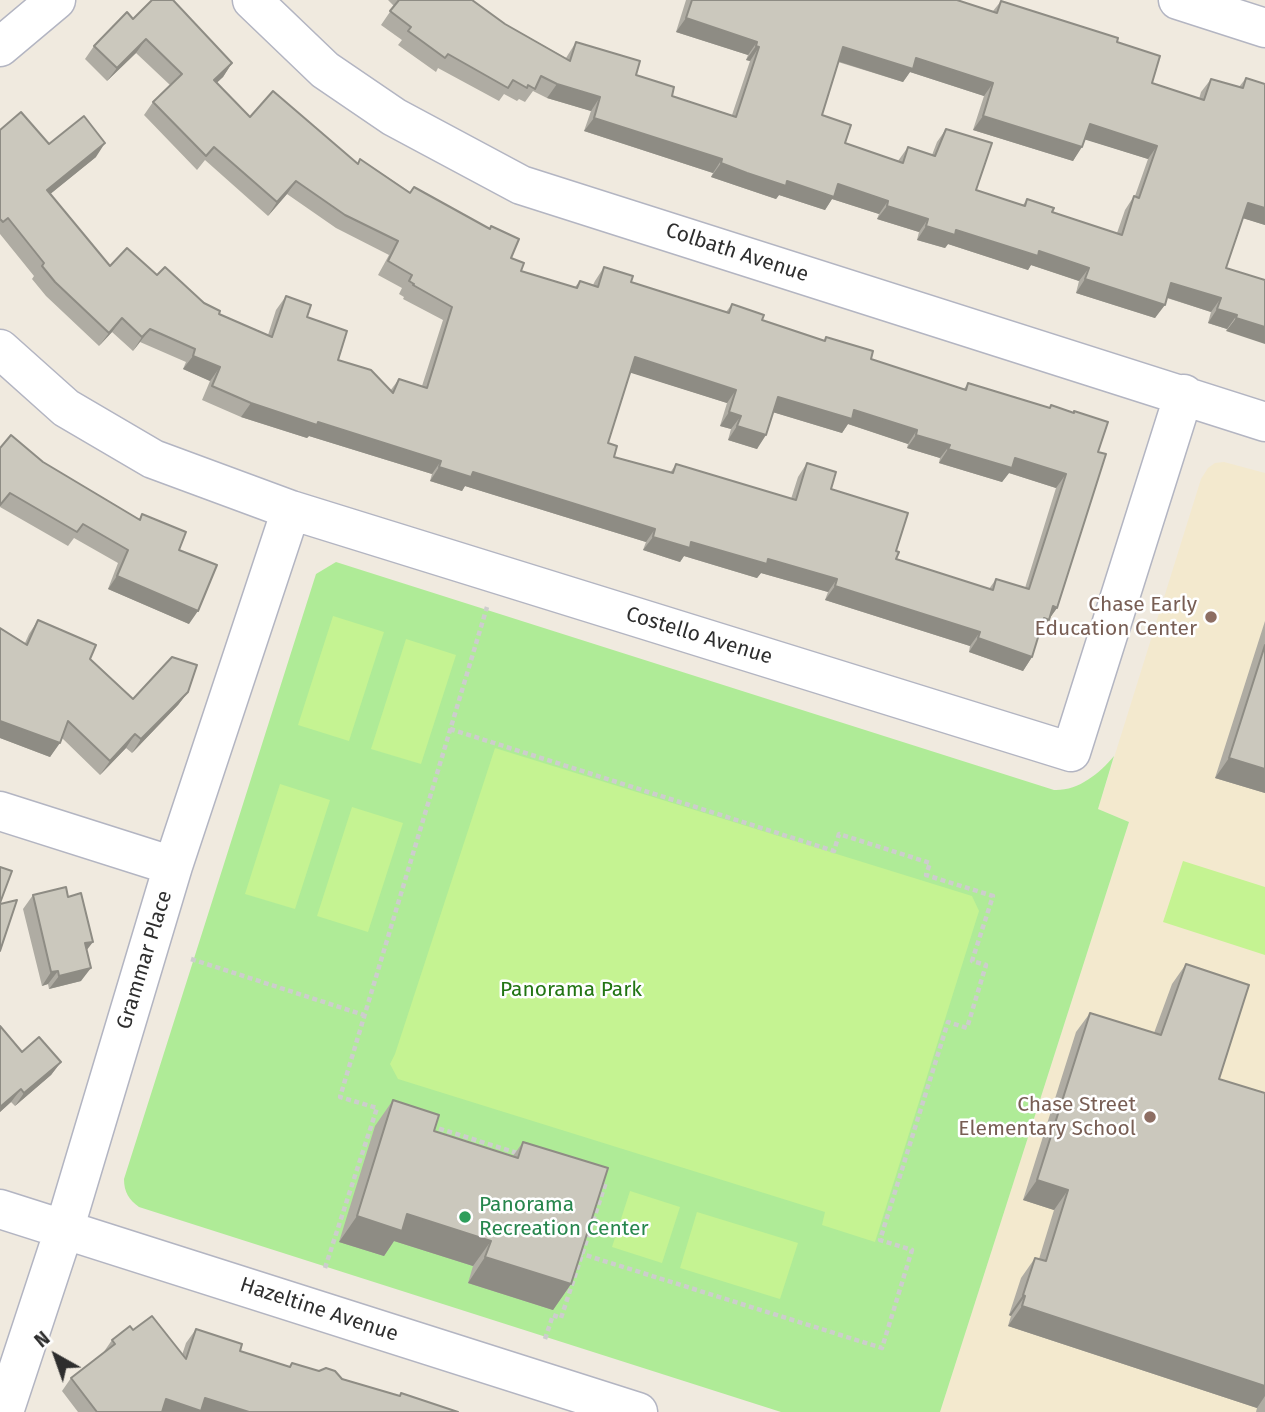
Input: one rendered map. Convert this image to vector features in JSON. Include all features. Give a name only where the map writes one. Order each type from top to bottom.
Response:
[{"type":"street","points":[[0,47],[56,0]]},
{"type":"street","name":"Colbath Avenue","points":[[252,0],[325,70],[394,117],[522,185],[1265,422]]},
{"type":"street","points":[[1178,0],[1265,28]]},
{"type":"street","name":"Costello Avenue","points":[[0,349],[66,408],[153,460],[291,510],[1071,752],[1184,394]]},
{"type":"street","name":"Grammar Place","points":[[4,1412],[64,1230],[173,866],[291,510]]},
{"type":"street","points":[[0,811],[173,866]]},
{"type":"street","name":"Hazeltine Avenue","points":[[0,1209],[638,1412]]},
{"type":"path","points":[[389,1112],[340,1097],[488,607]]},
{"type":"path","points":[[450,729],[834,851],[839,834],[930,863],[926,875],[993,896],[972,961],[986,965],[967,1028],[948,1022],[880,1240],[912,1250],[882,1348],[582,1254]]},
{"type":"path","points":[[191,959],[364,1015]]},
{"type":"path","points":[[325,1268],[376,1108]]},
{"type":"path","points":[[428,1125],[529,1158]]},
{"type":"path","points":[[545,1339],[553,1315],[561,1318],[606,1182],[593,1178]]},
{"type":"shaded area","name":"Chase Street Elementary School","points":[[1224,462],[1265,473],[1265,1412],[940,1412],[1129,822],[1098,809],[1201,479],[1208,468],[1215,463]]},
{"type":"green space","name":"Panorama Park","points":[[336,562],[1054,790],[1080,784],[1102,769],[1114,756],[1098,809],[1129,822],[940,1412],[781,1412],[139,1207],[130,1198],[124,1179],[316,574]]},
{"type":"green space","points":[[333,616],[384,632],[349,741],[298,725]]},
{"type":"green space","points":[[406,639],[456,655],[421,764],[371,749]]},
{"type":"green space","points":[[495,748],[972,896],[979,911],[875,1242],[822,1225],[825,1212],[398,1079],[390,1064]]},
{"type":"green space","points":[[280,784],[330,800],[295,909],[245,894]]},
{"type":"green space","points":[[352,807],[403,823],[368,932],[317,916]]},
{"type":"green space","points":[[1183,861],[1265,887],[1265,955],[1163,922]]},
{"type":"green space","points":[[630,1191],[680,1207],[662,1263],[612,1247]]},
{"type":"green space","points":[[697,1212],[798,1243],[780,1299],[680,1268]]},
{"type":"building","points":[[152,0],[173,0],[232,63],[214,80],[250,117],[273,91],[358,164],[360,159],[410,193],[414,187],[490,229],[491,226],[519,239],[511,258],[524,263],[521,271],[577,288],[580,281],[598,287],[604,267],[633,276],[631,282],[729,313],[732,304],[764,315],[762,320],[825,341],[826,337],[873,351],[871,359],[966,390],[968,383],[1108,422],[1098,452],[1106,454],[1057,608],[1053,606],[1049,620],[1044,618],[1032,657],[978,638],[980,632],[835,586],[837,579],[768,559],[767,564],[691,542],[690,548],[653,537],[655,529],[473,472],[471,477],[439,467],[441,461],[251,403],[212,386],[220,367],[193,356],[195,349],[150,329],[142,337],[122,318],[109,333],[55,282],[42,266],[44,263],[8,218],[3,222],[0,219],[0,130],[21,112],[49,144],[84,116],[105,143],[47,190],[110,266],[127,248],[157,275],[165,267],[204,303],[220,311],[219,314],[272,337],[286,296],[311,305],[307,317],[347,331],[338,360],[371,370],[393,393],[399,379],[427,388],[452,307],[413,285],[409,281],[412,275],[388,261],[398,241],[345,215],[296,181],[277,202],[214,147],[206,156],[153,102],[182,74],[146,39],[117,68],[94,46],[127,12],[133,19]],"holes":[[[635,357],[736,390],[729,412],[741,416],[737,426],[766,435],[778,397],[852,419],[854,410],[917,430],[916,435],[950,445],[948,449],[1012,468],[1015,458],[1066,474],[1029,589],[996,579],[993,590],[896,559],[908,513],[831,489],[836,472],[807,463],[796,500],[676,464],[673,473],[614,457],[617,446],[608,443]]]},
{"type":"building","points":[[399,0],[472,0],[505,24],[570,61],[576,42],[640,61],[636,75],[674,87],[672,96],[736,117],[759,47],[756,46],[757,42],[686,18],[692,0],[957,0],[997,13],[1001,1],[1118,38],[1117,42],[1160,56],[1152,83],[1204,100],[1211,79],[1243,88],[1246,78],[1265,84],[1265,208],[1248,203],[1226,268],[1265,280],[1265,327],[1217,309],[1221,298],[1171,283],[1165,305],[1085,279],[1089,268],[1039,251],[1038,256],[956,230],[955,235],[926,226],[928,219],[887,206],[888,201],[838,184],[834,197],[787,181],[786,186],[747,173],[721,163],[722,159],[594,118],[600,97],[557,84],[541,76],[535,89],[528,85],[527,88],[513,80],[508,88],[448,54],[445,58],[408,31],[411,27],[390,11]],"holes":[[[843,47],[913,69],[916,58],[993,83],[983,116],[1082,147],[1090,124],[1157,146],[1139,198],[1134,196],[1122,235],[1052,212],[1054,208],[1027,199],[1025,206],[976,190],[992,143],[946,129],[935,156],[908,147],[903,163],[845,143],[851,125],[822,115]]]},
{"type":"building","points":[[11,435],[43,462],[140,520],[142,514],[186,532],[179,550],[217,565],[198,611],[117,576],[128,550],[83,524],[77,532],[10,493],[0,505],[0,448]]},
{"type":"building","points":[[38,620],[96,645],[90,659],[133,699],[172,657],[197,665],[188,692],[141,739],[135,734],[110,761],[68,721],[60,743],[0,721],[0,628],[27,645]]},
{"type":"building","points":[[1265,645],[1265,769],[1229,758]]},
{"type":"building","points":[[0,867],[12,871],[0,903]]},
{"type":"building","points":[[66,887],[68,897],[81,893],[93,942],[85,943],[91,968],[59,976],[58,971],[51,972],[33,895]]},
{"type":"building","points":[[17,900],[0,951],[0,904]]},
{"type":"building","points":[[1186,964],[1249,985],[1219,1079],[1265,1093],[1265,1386],[1022,1306],[1035,1258],[1046,1261],[1068,1190],[1037,1180],[1090,1013],[1161,1035]]},
{"type":"building","points":[[0,1026],[22,1052],[39,1037],[61,1062],[24,1093],[21,1089],[0,1107]]},
{"type":"building","name":"Panorama Recreation Center","points":[[393,1100],[439,1115],[434,1131],[518,1158],[523,1142],[608,1168],[571,1284],[485,1257],[491,1241],[407,1214],[402,1231],[357,1216]]},
{"type":"building","points":[[152,1316],[186,1359],[196,1329],[242,1344],[240,1351],[290,1367],[292,1363],[319,1371],[326,1368],[335,1371],[342,1379],[400,1396],[401,1393],[458,1412],[249,1412],[205,1398],[201,1411],[166,1399],[162,1412],[97,1412],[71,1378],[115,1344],[112,1340],[130,1326],[133,1330]]},
{"type":"place","name":"Chase Early Education Center","points":[[1211,617]]},
{"type":"place","name":"Chase Street Elementary School","points":[[1150,1117]]},
{"type":"place","name":"Panorama Recreation Center","points":[[465,1217]]}]
